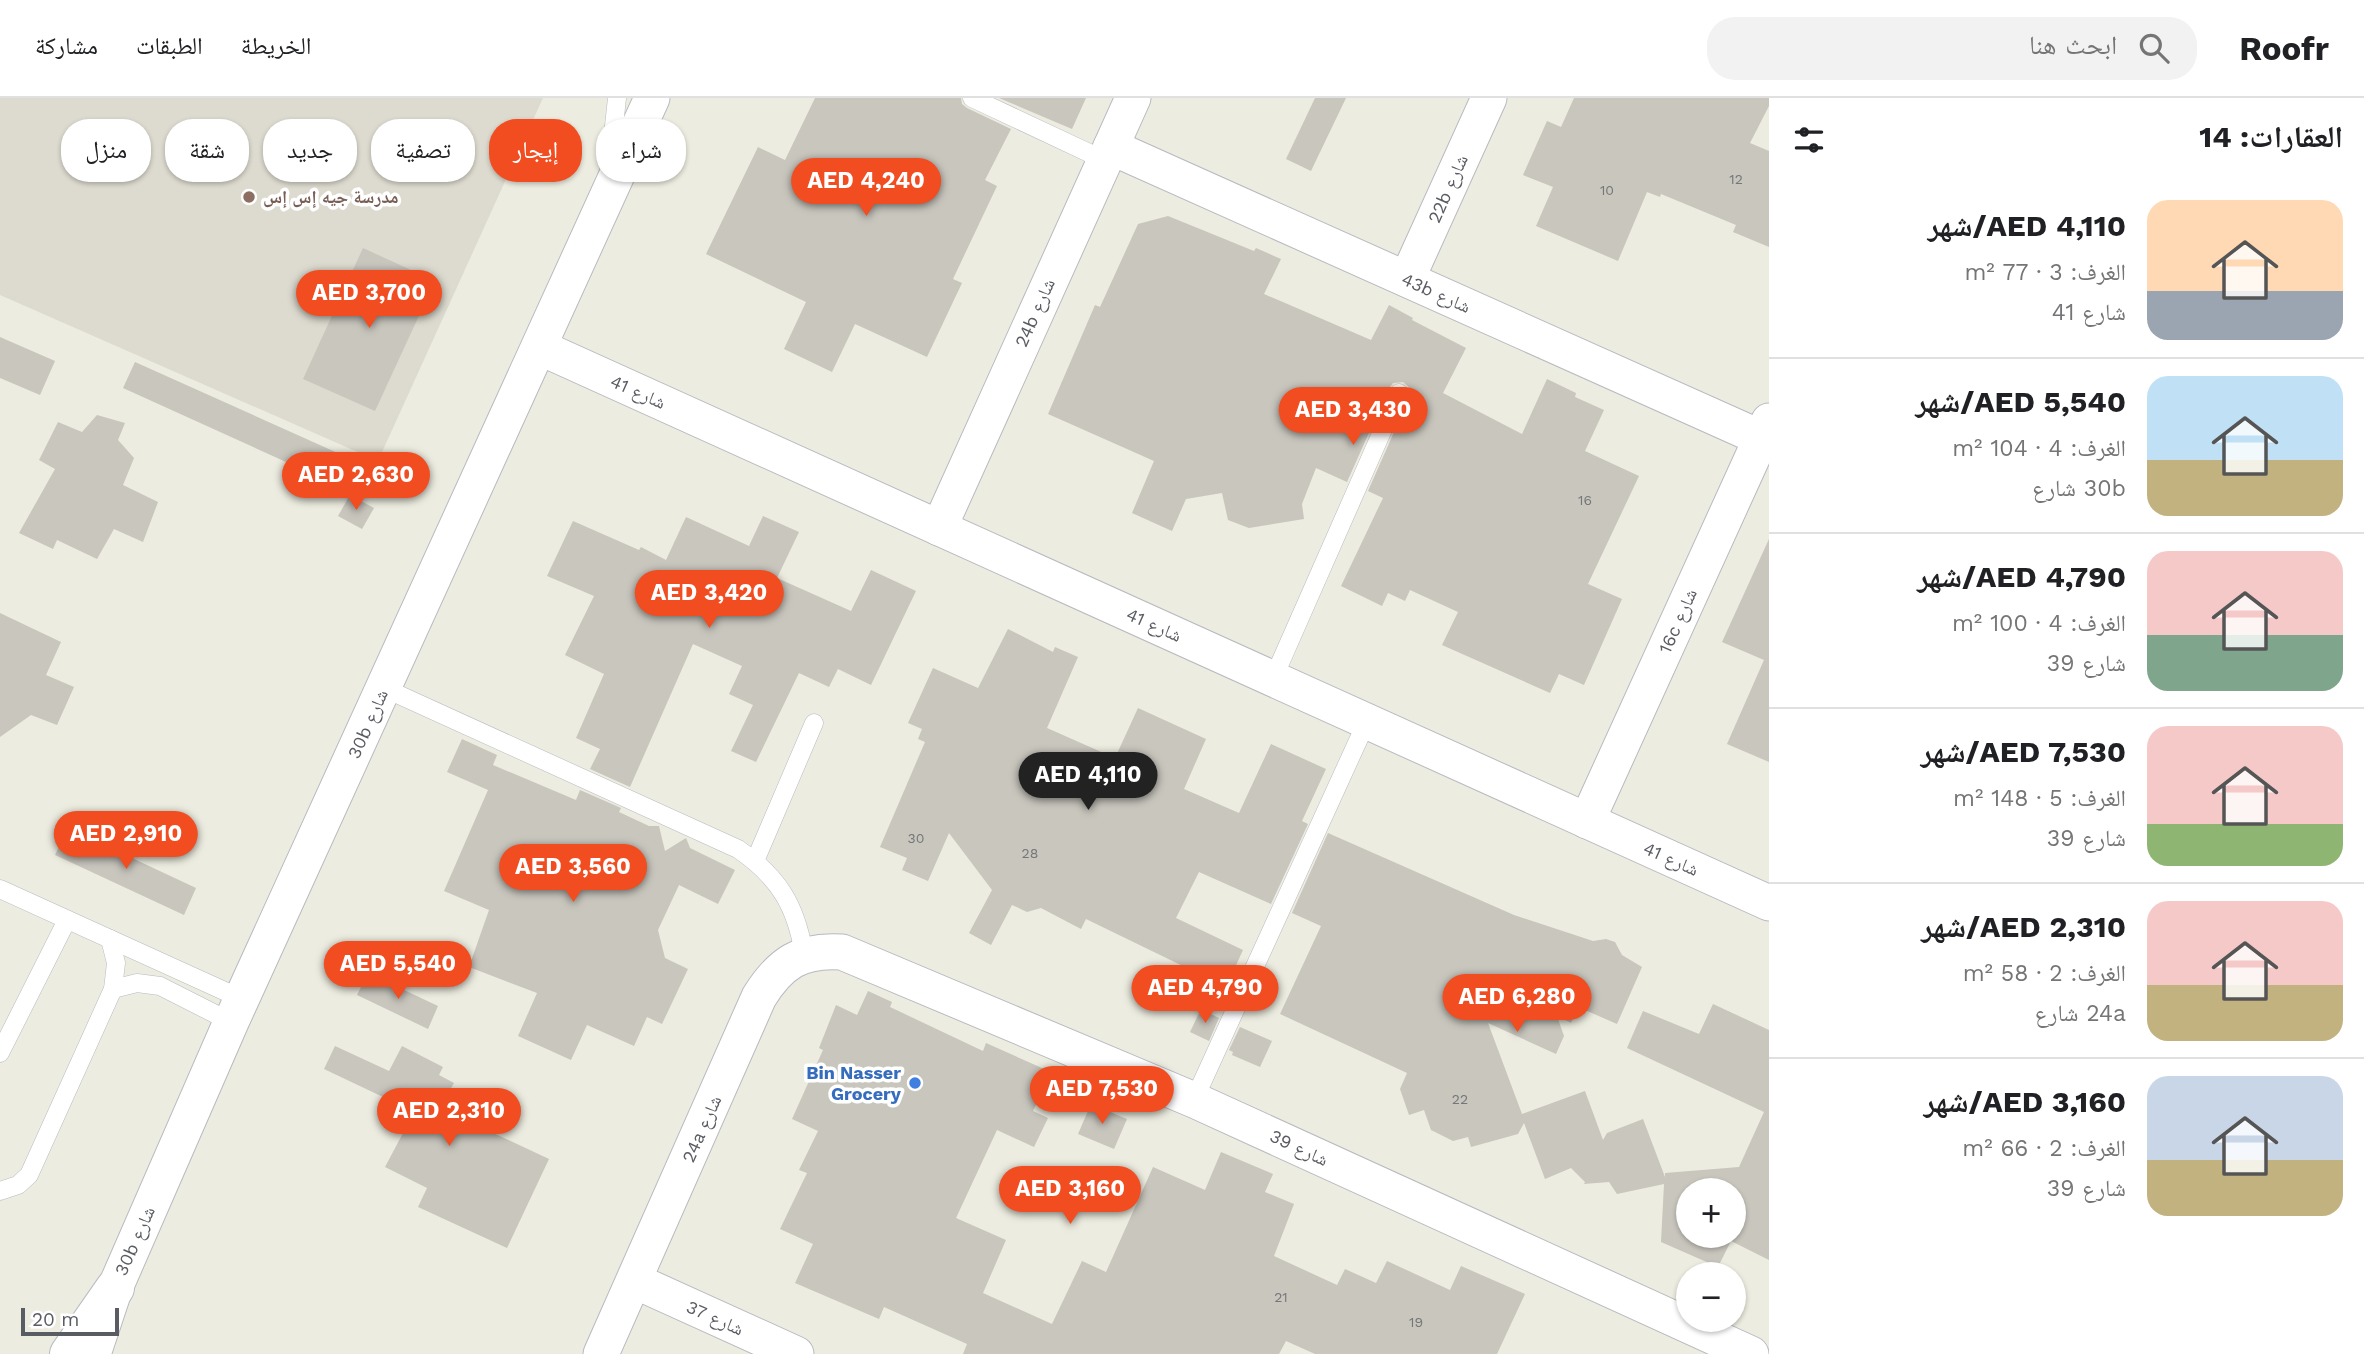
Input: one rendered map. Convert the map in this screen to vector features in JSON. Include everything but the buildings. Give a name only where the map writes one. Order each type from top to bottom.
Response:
[{"type":"street","name":"30b شارع","points":[[642,119],[652,98]]},
{"type":"street","name":"24b شارع","points":[[939,528],[1133,98]]},
{"type":"street","name":"22b شارع","points":[[1407,279],[1489,98]]},
{"type":"street","name":"43b شارع","points":[[1107,153],[1765,430]]},
{"type":"street","name":"30b شارع","points":[[115,1288],[237,1011],[613,182]]},
{"type":"street","name":"شارع 41","points":[[539,347],[1769,903]]},
{"type":"street","name":"16c شارع","points":[[1587,821],[1765,430]]},
{"type":"street","name":"شارع 39","points":[[804,954],[842,952],[1194,1100],[1751,1354]]},
{"type":"street","name":"24a شارع","points":[[601,1354],[759,998],[770,979],[786,964],[804,954]]},
{"type":"street","name":"شارع 37","points":[[635,1281],[796,1354]]},
{"type":"street","points":[[87,1354],[115,1288]]},
{"type":"lane","points":[[615,119],[617,98]]},
{"type":"lane","points":[[972,98],[1107,153]]},
{"type":"lane","points":[[1273,679],[1399,394]]},
{"type":"lane","points":[[384,688],[738,849],[774,880],[789,903],[799,928],[804,954]]},
{"type":"lane","points":[[1194,1100],[1367,721]]},
{"type":"lane","points":[[755,861],[814,723]]},
{"type":"lane","points":[[0,889],[110,939],[237,1011]]},
{"type":"lane","points":[[0,1053],[67,920]]},
{"type":"lane","points":[[0,1191],[18,1185],[29,1175],[113,989],[116,963],[110,939]]},
{"type":"lane","points":[[113,989],[137,983],[160,986],[237,1011]]},
{"type":"shaded area","name":"مدرسة جيه إس إس","points":[[0,98],[543,98],[533,119],[489,119],[489,182],[505,182],[378,461],[0,295]]},
{"type":"place","name":"مدرسة جيه إس إس","points":[[249,197]]},
{"type":"place","name":"Bin Nasser Grocery","points":[[915,1083]]}]
